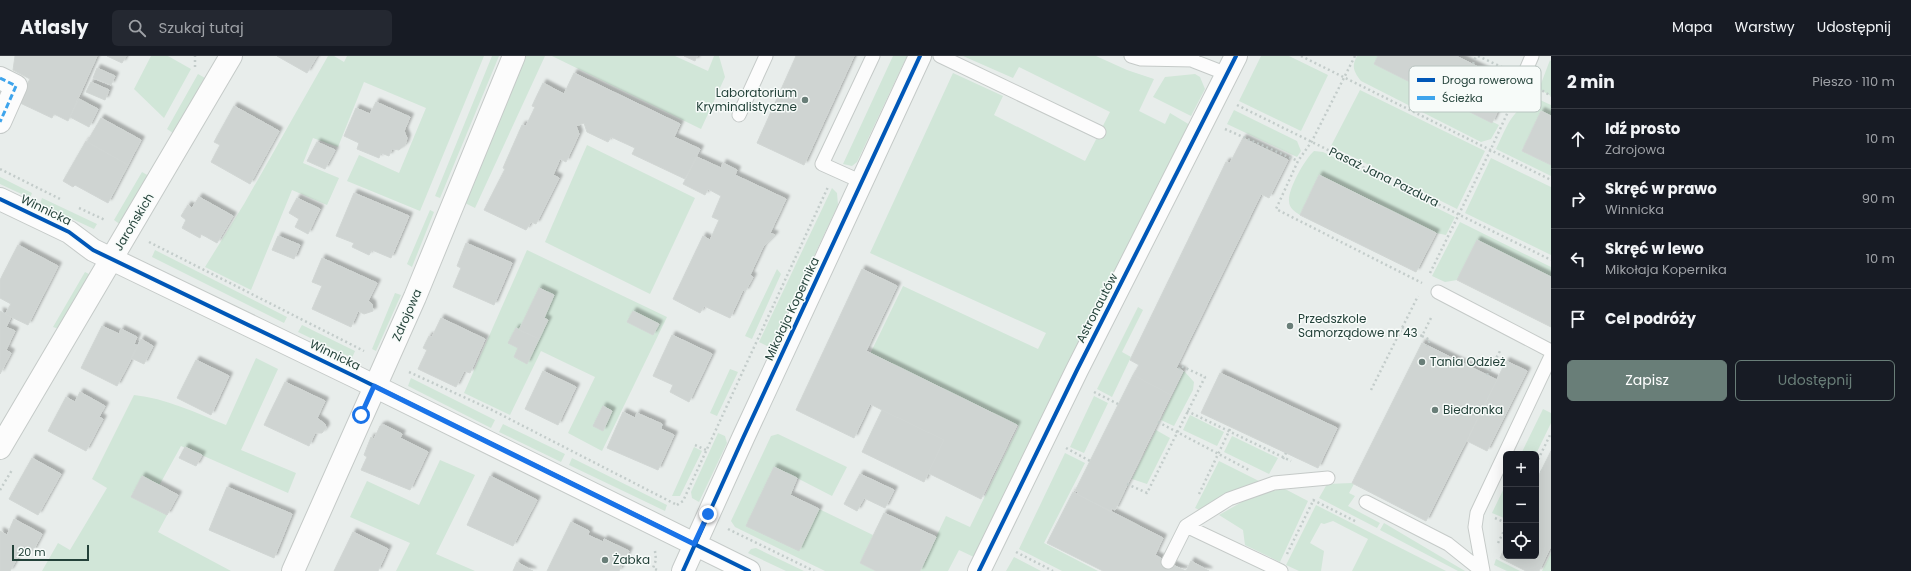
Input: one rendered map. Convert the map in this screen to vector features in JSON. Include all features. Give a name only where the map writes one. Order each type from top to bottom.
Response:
[{"type":"street","name":"Jarońskich","points":[[0,448],[231,56]]},
{"type":"street","name":"Zdrojowa","points":[[292,571],[422,281],[514,56]]},
{"type":"street","name":"Mikołaja Kopernika","points":[[683,571],[694,544],[920,56]]},
{"type":"street","name":"Astronautów","points":[[979,571],[1077,370],[1232,65]]},
{"type":"street","points":[[0,78],[16,86],[0,122]]},
{"type":"street","name":"Winnicka","points":[[0,199],[69,232],[93,250],[374,386],[749,571]]},
{"type":"lane","points":[[739,115],[766,56]]},
{"type":"lane","points":[[862,182],[822,164],[873,56]]},
{"type":"lane","points":[[940,56],[1099,132]]},
{"type":"lane","points":[[1132,56],[1140,58],[1194,60],[1232,65]]},
{"type":"lane","points":[[1181,56],[1194,60]]},
{"type":"lane","points":[[1528,66],[1532,56]]},
{"type":"lane","points":[[1438,292],[1551,351]]},
{"type":"lane","points":[[1482,571],[1475,527],[1477,514],[1551,356]]},
{"type":"lane","points":[[1168,562],[1186,526],[1229,499],[1274,483],[1325,478]]},
{"type":"lane","points":[[1366,502],[1448,544],[1482,571]]},
{"type":"lane","points":[[1186,526],[1280,571]]},
{"type":"path","points":[[1301,56],[1409,109]]},
{"type":"path","points":[[1355,56],[1312,141],[1298,161],[1276,209],[1424,284],[1491,149],[1507,112]]},
{"type":"path","points":[[1472,64],[1476,56]]},
{"type":"path","points":[[1416,112],[1551,180]]},
{"type":"path","points":[[1219,126],[1298,161]]},
{"type":"path","points":[[0,170],[68,202]]},
{"type":"path","points":[[674,511],[677,504],[683,501],[835,170]]},
{"type":"path","points":[[75,206],[129,231],[386,361],[492,410],[677,504]]},
{"type":"path","points":[[1371,390],[1420,292]]},
{"type":"path","points":[[1422,336],[1431,318]]},
{"type":"path","points":[[1402,327],[1430,340],[1427,346]]},
{"type":"path","points":[[1487,375],[1500,351]]},
{"type":"path","points":[[1127,484],[1146,493],[1205,377],[1181,366],[1179,369]]},
{"type":"path","points":[[1090,390],[1118,404]]},
{"type":"path","points":[[1187,411],[1325,478],[1313,500],[1280,571]]},
{"type":"path","points":[[1158,422],[1218,455],[1274,483]]},
{"type":"path","points":[[1186,526],[1184,524],[1231,427]]},
{"type":"path","points":[[1539,458],[1551,433]]},
{"type":"path","points":[[695,445],[706,450]]},
{"type":"path","points":[[1062,446],[1090,461]]},
{"type":"path","points":[[1313,500],[1322,504]]},
{"type":"path","points":[[727,528],[814,571]]},
{"type":"path","points":[[651,571],[656,560],[655,547]]},
{"type":"path","points":[[1011,549],[1053,571]]},
{"type":"path","points":[[652,568],[659,571]]},
{"type":"green space","points":[[151,56],[168,56],[191,69],[164,118],[134,89]]},
{"type":"green space","points":[[328,56],[334,56],[344,62],[347,56],[484,56],[420,211],[347,181],[359,155],[399,173],[426,108],[364,82],[338,147],[313,138],[303,163],[339,178],[327,205],[292,190],[251,290],[205,267],[244,204]]},
{"type":"green space","points":[[492,56],[499,56],[440,198],[435,196]]},
{"type":"green space","points":[[525,56],[545,56],[475,208],[463,202]]},
{"type":"green space","points":[[552,56],[675,56],[708,71],[714,56],[719,56],[725,77],[701,129]]},
{"type":"green space","points":[[893,56],[907,56],[857,162],[852,166],[843,164]]},
{"type":"green space","points":[[963,56],[1096,56],[1127,70],[1154,79],[1139,111],[1165,124],[1170,113],[1190,125],[976,558],[959,550],[948,571],[920,571],[946,516],[970,527],[1019,426],[870,354],[903,286],[1038,349],[1046,333],[870,253],[953,73],[1003,96],[994,115],[1085,161],[1110,112],[1019,67],[1013,78]]},
{"type":"green space","points":[[1261,56],[1289,56],[1328,75],[1301,131],[1239,101]]},
{"type":"green space","points":[[1357,56],[1378,56],[1374,64],[1409,81],[1409,105],[1361,81],[1354,69],[1354,63]]},
{"type":"green space","points":[[1550,60],[1551,96],[1541,90],[1541,84]]},
{"type":"green space","points":[[198,74],[205,78],[173,133],[167,129]]},
{"type":"green space","points":[[1195,74],[1200,77],[1205,89],[1191,116],[1153,97],[1165,77]]},
{"type":"green space","points":[[1360,90],[1485,151],[1457,209],[1331,146]]},
{"type":"green space","points":[[1541,100],[1551,105],[1551,116],[1541,111]]},
{"type":"green space","points":[[1234,110],[1297,141],[1301,151],[1297,157],[1227,124]]},
{"type":"green space","points":[[1422,112],[1472,112],[1499,125],[1491,139],[1481,142]]},
{"type":"green space","points":[[1517,112],[1541,112],[1522,151],[1551,165],[1551,176],[1496,149],[1512,118]]},
{"type":"green space","points":[[587,145],[695,198],[650,294],[545,242]]},
{"type":"green space","points":[[1314,151],[1323,152],[1455,217],[1446,235],[1436,233],[1319,175],[1300,215],[1298,214],[1290,206],[1289,196],[1298,174],[1306,160]]},
{"type":"green space","points":[[1491,158],[1551,187],[1551,255],[1465,213]]},
{"type":"green space","points":[[142,172],[149,176],[121,225],[114,220]]},
{"type":"green space","points":[[0,177],[32,193],[30,198],[0,184]]},
{"type":"green space","points":[[832,188],[837,193],[838,205],[772,345],[767,346],[759,342]]},
{"type":"green space","points":[[42,198],[97,224],[94,229],[40,204]]},
{"type":"green space","points":[[430,210],[434,212],[412,267],[407,264]]},
{"type":"green space","points":[[1460,222],[1551,267],[1551,277],[1477,240],[1457,280],[1445,282],[1432,276]]},
{"type":"green space","points":[[155,250],[287,317],[284,323],[152,257]]},
{"type":"green space","points":[[527,250],[667,317],[602,451],[568,433],[595,377],[541,351],[510,415],[464,393]]},
{"type":"green space","points":[[777,269],[781,274],[752,339],[745,336]]},
{"type":"green space","points":[[85,272],[89,274],[90,278],[63,327],[53,327]]},
{"type":"green space","points":[[395,293],[401,295],[376,351],[372,349]]},
{"type":"green space","points":[[1138,307],[1143,310],[1122,352],[1131,357],[1112,397],[1097,389]]},
{"type":"green space","points":[[302,325],[355,351],[352,358],[298,332]]},
{"type":"green space","points":[[256,358],[278,369],[241,450],[296,473],[288,493],[181,446],[155,493],[173,504],[158,532],[231,571],[42,571],[58,543],[70,550],[107,488],[92,479],[134,395],[157,399],[226,425]]},
{"type":"green space","points":[[730,369],[738,372],[717,416],[710,413]]},
{"type":"green space","points":[[1184,371],[1194,382],[1193,390],[1174,426],[1161,420]]},
{"type":"green space","points":[[411,378],[495,420],[491,428],[408,386]]},
{"type":"green space","points":[[1094,396],[1108,403],[1084,453],[1070,447]]},
{"type":"green space","points":[[1543,409],[1551,413],[1551,423],[1537,451],[1522,451]]},
{"type":"green space","points":[[1190,415],[1224,432],[1217,446],[1183,430]]},
{"type":"green space","points":[[503,424],[565,454],[561,462],[499,432]]},
{"type":"green space","points":[[1156,430],[1170,438],[1147,484],[1132,479]]},
{"type":"green space","points":[[718,433],[725,436],[727,443],[699,502],[692,498],[691,492]]},
{"type":"green space","points":[[778,434],[847,467],[832,496],[797,478],[790,495],[873,535],[860,563],[876,571],[825,571],[735,527],[731,521],[771,436]]},
{"type":"green space","points":[[1232,436],[1278,458],[1269,474],[1224,452]]},
{"type":"green space","points":[[694,447],[702,451],[680,496],[672,496]]},
{"type":"green space","points":[[1065,453],[1085,463],[1044,543],[1098,571],[1062,571],[1019,549]]},
{"type":"green space","points":[[572,458],[667,505],[665,511],[569,465]]},
{"type":"green space","points":[[440,460],[475,475],[436,554],[475,571],[396,571],[410,543],[350,517],[367,481],[419,505]]},
{"type":"green space","points":[[1219,461],[1261,482],[1202,511],[1195,508]]},
{"type":"green space","points":[[1327,484],[1354,484],[1349,493],[1355,496],[1348,506],[1380,523],[1377,528],[1319,498]]},
{"type":"green space","points":[[1283,488],[1308,501],[1280,562],[1245,545],[1243,530],[1219,515],[1247,499]]},
{"type":"green space","points":[[1503,490],[1503,518],[1492,513]]},
{"type":"green space","points":[[1316,505],[1446,571],[1352,571],[1368,539],[1333,521],[1324,524],[1321,523],[1310,543],[1324,551],[1321,571],[1299,571],[1286,565]]},
{"type":"green space","points":[[1384,523],[1465,571],[1458,571],[1380,530]]},
{"type":"green space","points":[[756,548],[804,571],[786,571],[748,553],[751,549]]},
{"type":"green space","points":[[1551,553],[1551,571],[1542,571]]},
{"type":"green space","points":[[1014,557],[1041,571],[1006,571]]},
{"type":"green space","points":[[1496,559],[1520,571],[1507,571],[1494,565]]},
{"type":"building","points":[[15,56],[97,56],[68,121],[54,114],[52,118],[18,102],[30,79],[13,70]]},
{"type":"building","points":[[107,56],[126,56],[122,63]]},
{"type":"building","points":[[277,56],[317,56],[307,73]]},
{"type":"building","points":[[684,56],[697,56],[695,61]]},
{"type":"building","name":"Laboratorium Kryminalistyczne","points":[[796,56],[854,56],[804,165],[757,143]]},
{"type":"building","points":[[1378,56],[1456,56],[1476,66],[1409,66],[1409,82],[1374,64]]},
{"type":"building","points":[[97,68],[115,76],[111,85],[93,78]]},
{"type":"building","points":[[574,73],[680,124],[674,137],[700,149],[685,179],[632,154],[635,148],[611,137],[608,142],[587,132],[584,123],[576,126],[579,134],[566,162],[560,159],[553,175],[559,178],[536,224],[531,222],[526,230],[484,210],[505,169],[503,168],[522,125],[526,126],[535,107],[532,106],[543,83],[564,94]]},
{"type":"building","points":[[91,82],[109,90],[105,100],[86,92]]},
{"type":"building","points":[[79,99],[98,109],[89,127],[70,117]]},
{"type":"building","points":[[376,102],[410,117],[404,131],[407,138],[405,145],[399,150],[392,149],[389,156],[381,153],[379,158],[357,149],[359,143],[344,136],[356,108],[370,114]]},
{"type":"building","points":[[234,106],[279,131],[250,184],[211,162],[220,145],[214,142]]},
{"type":"building","points":[[1541,111],[1551,116],[1551,165],[1522,151]]},
{"type":"building","points":[[1470,112],[1497,112],[1492,123]]},
{"type":"building","points":[[101,118],[141,140],[128,165],[87,142]]},
{"type":"building","points":[[1243,138],[1288,160],[1269,198],[1261,194],[1176,368],[1183,371],[1171,395],[1133,375],[1139,365],[1130,360],[1226,162],[1230,163]]},
{"type":"building","points":[[86,141],[128,165],[108,203],[75,185],[73,187],[63,181]]},
{"type":"building","points":[[317,142],[335,150],[325,169],[307,161]]},
{"type":"building","points":[[697,157],[721,168],[723,163],[737,170],[735,175],[786,199],[770,233],[775,235],[763,247],[750,275],[753,277],[745,292],[743,290],[730,318],[704,306],[700,313],[673,299],[703,236],[710,240],[719,220],[712,217],[721,196],[708,189],[705,195],[683,184]]},
{"type":"building","points":[[1319,175],[1436,233],[1416,272],[1300,215]]},
{"type":"building","points":[[354,193],[409,216],[391,258],[372,250],[369,255],[352,247],[354,243],[336,236]]},
{"type":"building","points":[[199,197],[233,216],[217,243],[201,234],[200,238],[182,228],[186,220],[181,216],[188,205],[192,208]]},
{"type":"building","points":[[297,198],[320,209],[308,234],[295,227],[299,219],[289,213]]},
{"type":"building","points":[[278,236],[300,245],[294,259],[272,250]]},
{"type":"building","points":[[1477,240],[1551,277],[1551,327],[1457,280]]},
{"type":"building","points":[[466,243],[512,263],[494,305],[453,287],[461,268],[457,266]]},
{"type":"building","points":[[18,245],[58,266],[28,325],[5,314],[11,304],[0,298],[0,280]]},
{"type":"building","points":[[322,258],[377,283],[368,301],[372,304],[373,311],[364,314],[358,311],[351,327],[312,309],[322,286],[312,282]]},
{"type":"building","points":[[862,269],[897,286],[866,351],[1017,425],[981,499],[928,473],[944,440],[870,404],[854,438],[796,410]]},
{"type":"building","points":[[539,288],[554,295],[544,318],[548,320],[539,339],[519,330]]},
{"type":"building","points":[[0,311],[11,317],[6,327],[15,331],[6,350],[11,353],[0,374]]},
{"type":"building","points":[[633,311],[659,324],[653,335],[627,322]]},
{"type":"building","points":[[441,318],[485,339],[470,373],[464,371],[456,387],[418,369],[427,350],[423,348],[429,336],[432,337]]},
{"type":"building","points":[[102,326],[119,334],[121,329],[137,337],[134,344],[138,346],[117,386],[81,368]]},
{"type":"building","points":[[516,328],[539,339],[527,364],[514,357],[518,348],[508,343]]},
{"type":"building","points":[[672,335],[712,354],[689,402],[670,392],[673,385],[653,376]]},
{"type":"building","points":[[141,339],[153,346],[144,364],[131,358]]},
{"type":"building","name":"Biedronka","points":[[1422,343],[1497,380],[1426,521],[1352,483]]},
{"type":"building","points":[[196,360],[229,376],[211,415],[177,398]]},
{"type":"building","points":[[1506,361],[1527,371],[1487,451],[1467,441]]},
{"type":"building","points":[[543,371],[576,387],[558,425],[525,409]]},
{"type":"building","points":[[1220,373],[1337,428],[1318,468],[1201,413]]},
{"type":"building","points":[[1133,375],[1171,395],[1115,510],[1112,508],[1111,512],[1077,494],[1078,492],[1075,491]]},
{"type":"building","points":[[285,382],[325,401],[317,418],[325,424],[326,428],[322,433],[315,433],[309,446],[264,425]]},
{"type":"building","points":[[80,392],[105,406],[99,417],[103,419],[86,451],[48,431],[66,397],[75,402]]},
{"type":"building","points":[[603,406],[612,411],[603,431],[593,426]]},
{"type":"building","points":[[882,410],[944,440],[924,482],[862,452]]},
{"type":"building","points":[[623,412],[635,418],[637,413],[662,424],[661,429],[674,435],[658,470],[607,448]]},
{"type":"building","points":[[384,425],[402,434],[400,438],[428,452],[410,490],[361,470],[367,457],[364,455],[371,437],[374,439],[380,426]]},
{"type":"building","points":[[185,447],[202,455],[196,466],[179,458]]},
{"type":"building","points":[[1551,451],[1551,546],[1539,571],[1526,571],[1500,558],[1503,551],[1503,559],[1539,559],[1539,475]]},
{"type":"building","points":[[32,458],[61,474],[38,515],[9,499]]},
{"type":"building","points":[[774,467],[797,478],[790,495],[819,509],[799,551],[746,526]]},
{"type":"building","points":[[860,474],[894,490],[885,508],[864,498],[857,511],[844,504]]},
{"type":"building","points":[[142,476],[178,495],[167,515],[131,497]]},
{"type":"building","points":[[490,476],[537,500],[513,546],[467,525]]},
{"type":"building","points":[[227,487],[292,514],[274,558],[209,530]]},
{"type":"building","points":[[1073,492],[1163,538],[1155,555],[1177,567],[1175,571],[1103,571],[1047,543]]},
{"type":"building","points":[[884,513],[936,537],[920,571],[876,571],[860,563]]},
{"type":"building","points":[[14,519],[42,534],[33,551],[24,546],[10,571],[0,571],[0,531],[7,535]]},
{"type":"building","points":[[571,522],[589,531],[588,535],[603,542],[604,539],[629,551],[619,571],[547,571]]},
{"type":"building","points":[[353,532],[388,549],[378,571],[334,571]]},
{"type":"building","points":[[1191,561],[1209,571],[1186,571]]},
{"type":"building","points":[[517,562],[531,570],[533,571],[513,571]]},
{"type":"building","points":[[1177,567],[1186,571],[1175,571]]},
{"type":"marked path","points":[[0,78],[16,86],[0,122]]},
{"type":"cycle path","points":[[683,571],[920,56]]},
{"type":"cycle path","points":[[979,571],[1077,370],[1236,56]]},
{"type":"cycle path","points":[[0,199],[69,232],[93,250],[354,376],[749,571]]},
{"type":"place","name":"Laboratorium Kryminalistyczne","points":[[805,100]]},
{"type":"place","name":"Przedszkole Samorządowe nr 43","points":[[1290,326]]},
{"type":"place","name":"Tania Odzież","points":[[1422,362]]},
{"type":"place","name":"Biedronka","points":[[1435,410]]},
{"type":"place","name":"Żabka","points":[[605,560]]},
{"type":"route","points":[[361,415],[374,386],[694,544],[708,514]]}]
